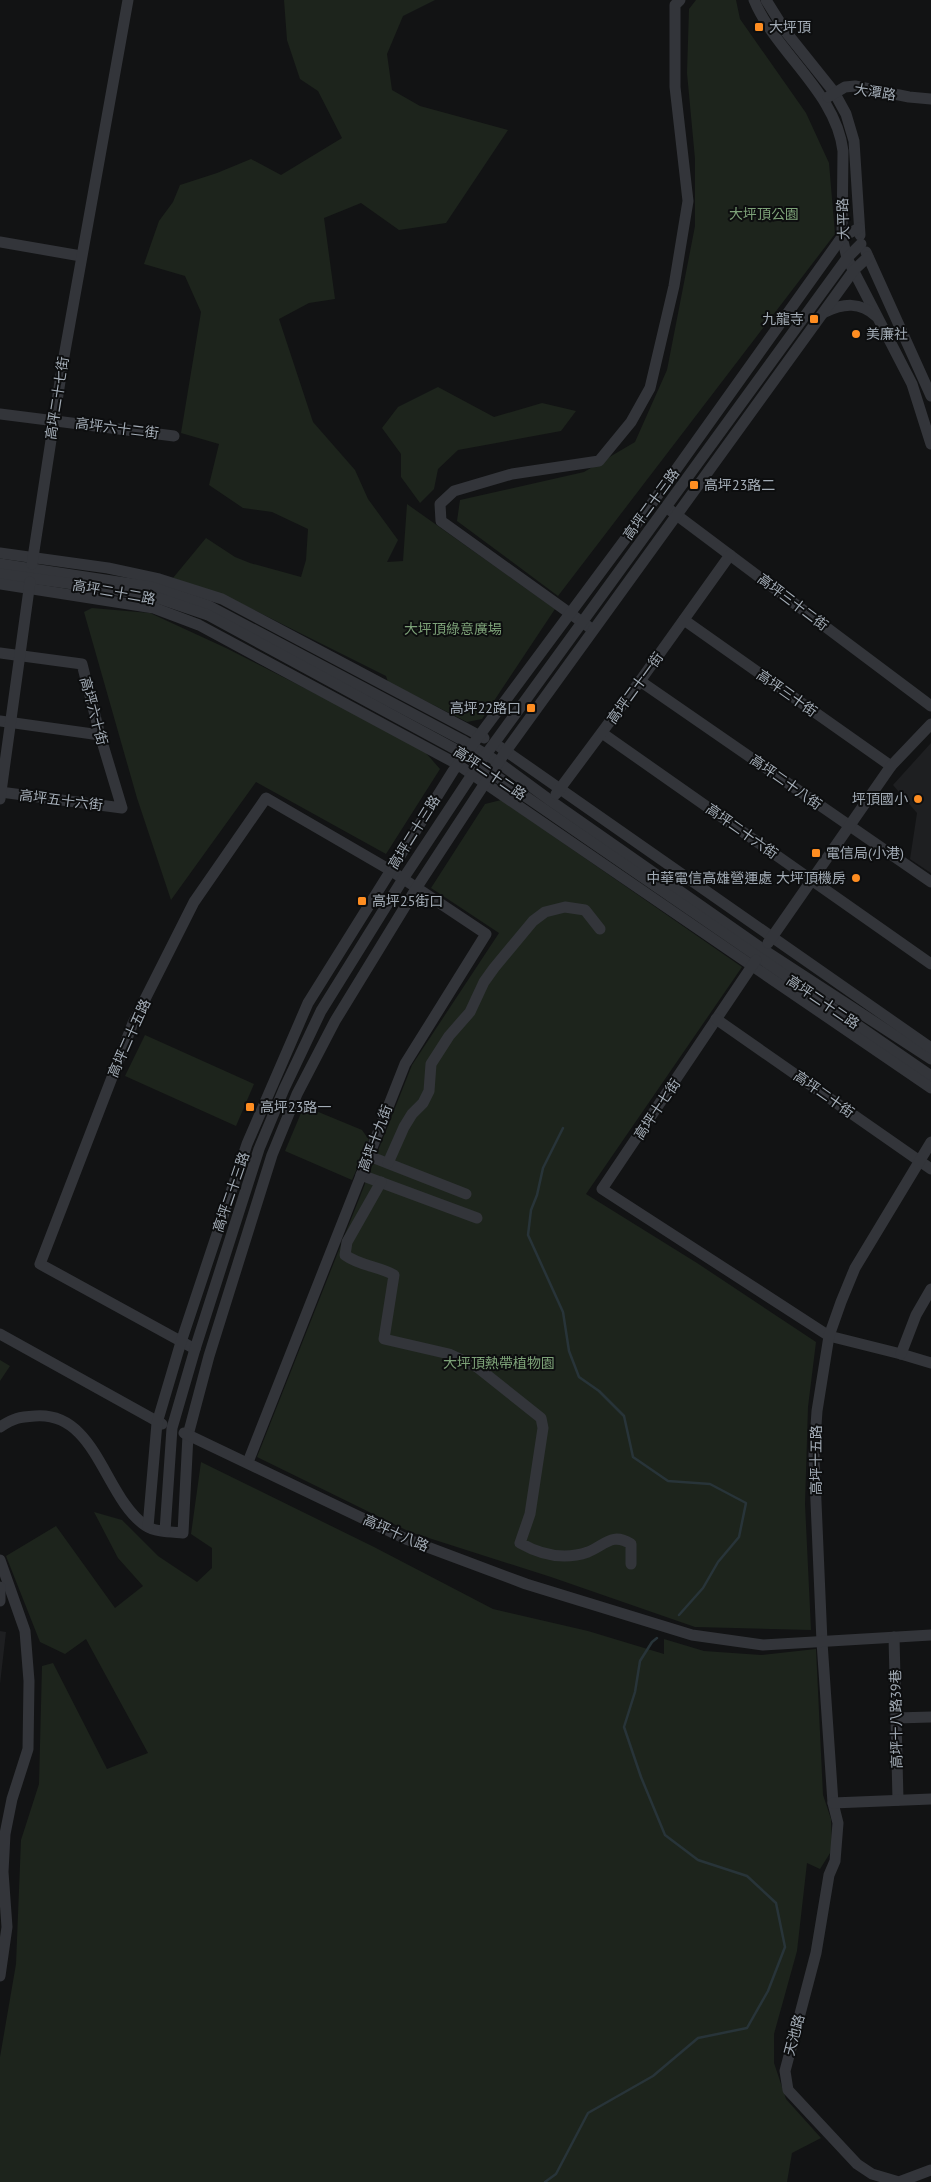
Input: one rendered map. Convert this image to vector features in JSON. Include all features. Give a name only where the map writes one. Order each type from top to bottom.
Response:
[{"type":"street","name":"高坪二十七街","points":[[0,794],[5,722],[20,656],[54,420],[81,256],[128,0]]},
{"type":"street","points":[[594,630],[441,521],[440,504],[454,490],[512,474],[599,460],[631,422],[650,388],[674,286],[688,201],[675,87],[675,5],[680,0]]},
{"type":"street","name":"大平路","points":[[754,0],[778,42],[833,117],[841,138],[842,237],[847,258],[912,384],[931,444]]},
{"type":"street","name":"大平路","points":[[766,0],[786,32],[834,92],[846,114],[854,141],[861,244],[931,396]]},
{"type":"street","name":"大潭路","points":[[822,100],[845,87],[855,86],[909,98],[931,99]]},
{"type":"street","name":"高坪二十三路","points":[[148,1527],[156,1423],[247,1144],[308,1003],[457,764],[655,499],[842,237],[859,228]]},
{"type":"street","points":[[0,242],[81,256]]},
{"type":"street","name":"高坪二十三路","points":[[861,244],[847,258],[672,512],[594,630],[484,782],[416,887],[335,1021],[294,1102],[272,1154],[209,1356],[188,1434],[183,1533],[165,1531],[172,1428],[195,1349],[260,1149],[284,1089],[322,1011],[403,879],[479,764],[584,622],[672,512],[825,312],[854,270],[868,257]]},
{"type":"street","points":[[825,312],[847,304],[860,306],[879,319]]},
{"type":"street","name":"高坪六十二街","points":[[0,414],[174,436]]},
{"type":"street","name":"高坪三十二街","points":[[655,499],[931,706]]},
{"type":"street","name":"高坪二十二路","points":[[0,553],[31,573],[151,587],[209,606],[468,749],[487,754],[498,762],[545,810]]},
{"type":"street","name":"高坪二十一街","points":[[545,810],[730,555]]},
{"type":"street","name":"高坪二十二路","points":[[0,564],[154,608],[199,625],[457,764],[484,782],[545,810],[758,958],[931,1088]]},
{"type":"street","name":"高坪二十二路","points":[[0,574],[108,568],[159,579],[222,599],[506,751],[931,1048]]},
{"type":"street","name":"高坪二十二路","points":[[0,584],[31,573]]},
{"type":"street","name":"高坪三十街","points":[[684,620],[891,766]]},
{"type":"street","name":"高坪六十街","points":[[0,653],[82,664],[100,735],[122,808]]},
{"type":"street","name":"高坪二十八街","points":[[640,681],[931,882]]},
{"type":"street","points":[[5,722],[100,735]]},
{"type":"street","name":"高坪十七街","points":[[931,724],[891,766],[772,937],[602,1189],[829,1336],[901,1354],[931,1364]]},
{"type":"street","name":"高坪二十六街","points":[[602,733],[931,964]]},
{"type":"street","name":"高坪二十二路","points":[[468,749],[479,764],[931,1076]]},
{"type":"street","name":"高坪五十六街","points":[[0,794],[122,808]]},
{"type":"street","name":"高坪二十五路","points":[[195,1349],[40,1264],[133,1023],[194,902],[266,798],[390,870]]},
{"type":"street","name":"高坪十九街","points":[[248,1462],[405,1064],[486,934],[390,870]]},
{"type":"street","points":[[388,1163],[412,1114],[423,1104],[429,1091],[431,1064],[440,1049],[470,1012],[484,982],[533,921],[546,912],[565,907],[585,910],[600,930]]},
{"type":"street","name":"高坪二十二路","points":[[758,958],[931,1059]]},
{"type":"street","name":"高坪二十街","points":[[716,1019],[931,1169]]},
{"type":"street","name":"高坪十五路","points":[[833,1803],[822,1642],[814,1455],[817,1411],[829,1336],[855,1268],[931,1142]]},
{"type":"street","points":[[369,1156],[466,1194]]},
{"type":"street","points":[[361,1175],[477,1218]]},
{"type":"street","points":[[381,1182],[347,1242],[345,1255],[356,1263],[382,1268],[394,1275],[384,1339],[449,1354],[477,1367],[541,1418],[543,1428],[530,1514],[520,1543],[542,1554],[562,1556],[587,1552],[609,1540],[622,1538],[631,1544],[631,1564]]},
{"type":"street","points":[[901,1354],[916,1315],[931,1289]]},
{"type":"street","name":"高坪十八路","points":[[0,1334],[156,1423],[188,1434],[406,1539],[526,1584],[692,1635],[763,1645],[931,1635]]},
{"type":"street","points":[[0,1427],[13,1418],[45,1415],[72,1425],[90,1446],[130,1512],[148,1527],[165,1531]]},
{"type":"street","points":[[0,1560],[25,1631],[29,1681],[28,1749],[12,1799],[5,1834],[3,1872],[7,1927],[0,1976]]},
{"type":"street","points":[[0,1587],[0,1601]]},
{"type":"street","name":"高坪十八路39巷","points":[[894,1638],[898,1800]]},
{"type":"street","points":[[896,1718],[931,1717]]},
{"type":"street","points":[[833,1803],[931,1799]]},
{"type":"street","name":"天池路","points":[[833,1803],[838,1823],[835,1861],[829,1874],[816,1953],[785,2072],[788,2090],[857,2164],[872,2174],[899,2182],[931,2170]]},
{"type":"shaded area","name":"坪頂國小","points":[[931,743],[931,873],[910,859],[917,813],[893,785]]},
{"type":"shaded area","points":[[0,1631],[6,1632],[0,1684]]},
{"type":"green space","name":"大坪頂綠意廣場","points":[[284,0],[435,0],[403,16],[387,54],[392,90],[420,106],[508,130],[446,223],[399,230],[361,203],[324,218],[335,299],[309,303],[279,319],[313,422],[355,470],[368,499],[398,540],[387,562],[403,561],[407,504],[555,609],[482,719],[467,722],[388,682],[386,676],[234,600],[173,578],[206,538],[235,557],[301,577],[306,560],[308,529],[272,512],[243,508],[209,485],[219,444],[181,433],[201,312],[185,276],[144,264],[159,221],[173,202],[180,185],[251,159],[281,175],[342,138],[318,91],[300,79],[287,40]]},
{"type":"green space","name":"大坪頂公園","points":[[696,0],[736,0],[740,19],[806,113],[829,163],[835,234],[558,596],[457,521],[460,500],[584,472],[635,442],[667,370],[695,226],[695,159],[687,73],[689,9]]},
{"type":"green space","points":[[438,387],[494,417],[542,403],[576,411],[561,431],[458,450],[438,469],[434,489],[420,503],[401,477],[401,454],[382,428],[398,407]]},
{"type":"green space","points":[[92,608],[150,613],[226,648],[389,731],[426,753],[440,769],[386,854],[256,782],[171,900],[137,798],[84,612]]},
{"type":"green space","name":"大坪頂熱帶植物園","points":[[501,800],[742,967],[586,1194],[697,1263],[816,1342],[808,1407],[805,1504],[811,1630],[695,1627],[551,1577],[410,1532],[257,1457],[412,1065],[499,933],[431,888],[485,804]]},
{"type":"green space","points":[[145,1035],[254,1084],[236,1126],[125,1076]]},
{"type":"green space","points":[[304,1106],[362,1130],[369,1140],[352,1180],[285,1151]]},
{"type":"green space","points":[[0,1360],[10,1366],[0,1381]]},
{"type":"green space","points":[[201,1462],[374,1547],[493,1609],[588,1631],[664,1654],[664,1639],[704,1651],[761,1655],[816,1649],[823,1795],[831,1819],[832,1850],[820,1869],[807,1863],[797,1951],[774,2034],[774,2063],[786,2099],[821,2138],[792,2153],[787,2182],[0,2182],[0,2057],[16,1964],[21,1840],[39,1784],[42,1666],[53,1663],[107,1769],[148,1753],[86,1639],[65,1654],[40,1642],[6,1556],[56,1526],[115,1608],[143,1586],[118,1558],[94,1512],[122,1520],[158,1556],[197,1582],[212,1568],[212,1548],[191,1534]]},
{"type":"waterway","points":[[563,1128],[543,1168],[537,1195],[531,1210],[528,1235],[563,1312],[569,1351],[579,1377],[599,1391],[624,1416],[633,1457],[668,1481],[710,1484],[746,1503],[739,1537],[718,1562],[703,1588],[679,1615]]},
{"type":"waterway","points":[[545,2182],[556,2174],[588,2113],[653,2076],[698,2038],[747,2028],[768,1991],[785,1947],[776,1903],[747,1876],[698,1860],[665,1835],[641,1777],[624,1727],[635,1692],[640,1661],[652,1642],[657,1638]]},
{"type":"place","name":"大坪頂","points":[[759,27]]},
{"type":"place","name":"九龍寺","points":[[814,319]]},
{"type":"place","name":"美廉社","points":[[856,334]]},
{"type":"place","name":"高坪23路二","points":[[694,485]]},
{"type":"place","name":"高坪22路口","points":[[531,708]]},
{"type":"place","name":"坪頂國小","points":[[918,799]]},
{"type":"place","name":"電信局(小港)","points":[[816,853]]},
{"type":"place","name":"中華電信高雄營運處 大坪頂機房","points":[[856,878]]},
{"type":"place","name":"高坪25街口","points":[[362,901]]},
{"type":"place","name":"高坪23路一","points":[[250,1107]]}]
